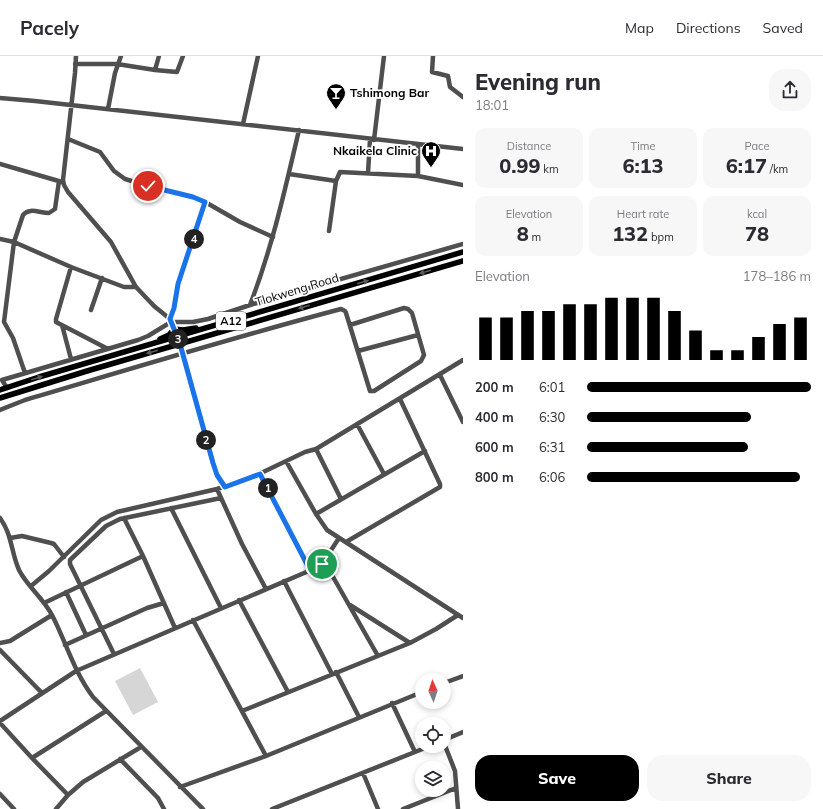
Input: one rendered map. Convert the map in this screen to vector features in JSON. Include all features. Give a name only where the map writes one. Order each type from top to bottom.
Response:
[{"type":"main road","name":"Tlokweng Road","points":[[0,390],[463,252]]},
{"type":"main road","name":"Tlokweng Road","points":[[0,398],[87,370],[463,261]]},
{"type":"main road","points":[[151,344],[169,334],[174,329],[183,330],[206,328]]},
{"type":"street","points":[[25,373],[13,338],[4,322],[14,242],[25,213],[30,211],[49,212],[55,209],[68,139],[76,56]]},
{"type":"street","points":[[108,109],[117,64],[121,56]]},
{"type":"street","points":[[155,70],[159,56]]},
{"type":"street","points":[[75,64],[117,64],[177,72],[183,56]]},
{"type":"street","points":[[243,124],[258,56]]},
{"type":"street","points":[[368,174],[384,56]]},
{"type":"street","points":[[432,56],[432,72],[448,76],[450,87],[463,97]]},
{"type":"street","points":[[0,99],[72,105],[299,130],[463,150]]},
{"type":"street","points":[[250,305],[264,268],[273,237],[299,130]]},
{"type":"street","points":[[68,139],[100,152],[114,171],[125,179],[205,202],[240,222],[273,237]]},
{"type":"street","points":[[418,144],[418,176]]},
{"type":"street","points":[[0,164],[61,182],[111,242],[136,287],[170,321],[178,337],[213,463],[217,475],[225,487]]},
{"type":"street","points":[[329,231],[336,181],[342,172],[418,176],[463,185]]},
{"type":"street","points":[[289,174],[336,181]]},
{"type":"street","points":[[170,321],[178,284],[205,202]]},
{"type":"street","points":[[0,239],[14,242],[71,267],[124,287],[136,287]]},
{"type":"street","points":[[7,388],[2,380],[148,336],[170,321],[201,321],[250,305],[463,244]]},
{"type":"street","points":[[71,267],[56,319],[57,322],[108,349]]},
{"type":"street","points":[[91,310],[102,278]]},
{"type":"street","points":[[0,410],[25,400],[247,334],[341,309],[345,311],[350,325],[368,390],[373,392],[422,360],[424,355],[412,313],[407,308],[350,325]]},
{"type":"street","points":[[62,325],[71,359]]},
{"type":"street","points":[[358,351],[418,334]]},
{"type":"street","points":[[31,586],[64,557],[101,520],[117,512],[225,487],[260,474],[305,452],[316,449],[463,360]]},
{"type":"street","points":[[440,375],[463,422]]},
{"type":"street","points":[[346,542],[440,488],[440,484],[400,399]]},
{"type":"street","points":[[357,424],[384,474]]},
{"type":"street","points":[[316,449],[341,499]]},
{"type":"street","points":[[316,514],[425,451]]},
{"type":"street","points":[[286,461],[316,514],[327,530],[463,618]]},
{"type":"street","points":[[260,474],[310,570]]},
{"type":"street","points":[[217,489],[242,544],[266,589]]},
{"type":"street","points":[[114,654],[70,564],[70,560],[106,526],[124,518],[221,498]]},
{"type":"street","points":[[171,508],[221,608]]},
{"type":"street","points":[[124,518],[143,556],[175,628]]},
{"type":"street","points":[[1,520],[10,538],[20,571],[52,615],[84,686],[106,711],[203,809]]},
{"type":"street","points":[[10,538],[22,536],[51,542],[64,557]]},
{"type":"street","points":[[68,795],[0,722],[76,670],[320,566],[339,538]]},
{"type":"street","points":[[44,602],[143,556]]},
{"type":"street","points":[[324,561],[350,604],[378,656]]},
{"type":"street","points":[[284,581],[359,717]]},
{"type":"street","points":[[66,592],[86,635]]},
{"type":"street","points":[[239,600],[288,692]]},
{"type":"street","points":[[65,645],[147,608],[164,603]]},
{"type":"street","points":[[350,604],[410,643]]},
{"type":"street","points":[[0,643],[10,641],[52,615]]},
{"type":"street","points":[[242,711],[410,643],[458,615]]},
{"type":"street","points":[[193,620],[266,756]]},
{"type":"street","points":[[0,650],[42,693]]},
{"type":"street","points":[[451,680],[463,676]]},
{"type":"street","points":[[180,787],[266,756],[415,695]]},
{"type":"street","points":[[272,809],[415,752],[392,703]]},
{"type":"street","points":[[32,758],[106,711]]},
{"type":"street","points":[[451,738],[463,732]]},
{"type":"street","points":[[56,809],[68,795],[83,782],[141,747]]},
{"type":"street","points":[[448,753],[454,767],[458,809]]},
{"type":"street","points":[[120,759],[158,798],[164,809]]},
{"type":"street","points":[[363,773],[378,809]]},
{"type":"street","points":[[403,809],[412,807],[456,788]]},
{"type":"street","points":[[0,794],[14,809]]},
{"type":"shaded area","points":[[140,668],[158,702],[133,715],[115,681]]},
{"type":"place","name":"Tshimong Bar","points":[[336,110]]},
{"type":"place","name":"Nkaikela Clinic","points":[[431,168]]},
{"type":"route","points":[[148,186],[175,194],[193,197],[205,202],[178,284],[174,308],[170,319],[178,337],[217,475],[225,487],[260,474],[310,570],[322,564]]}]
